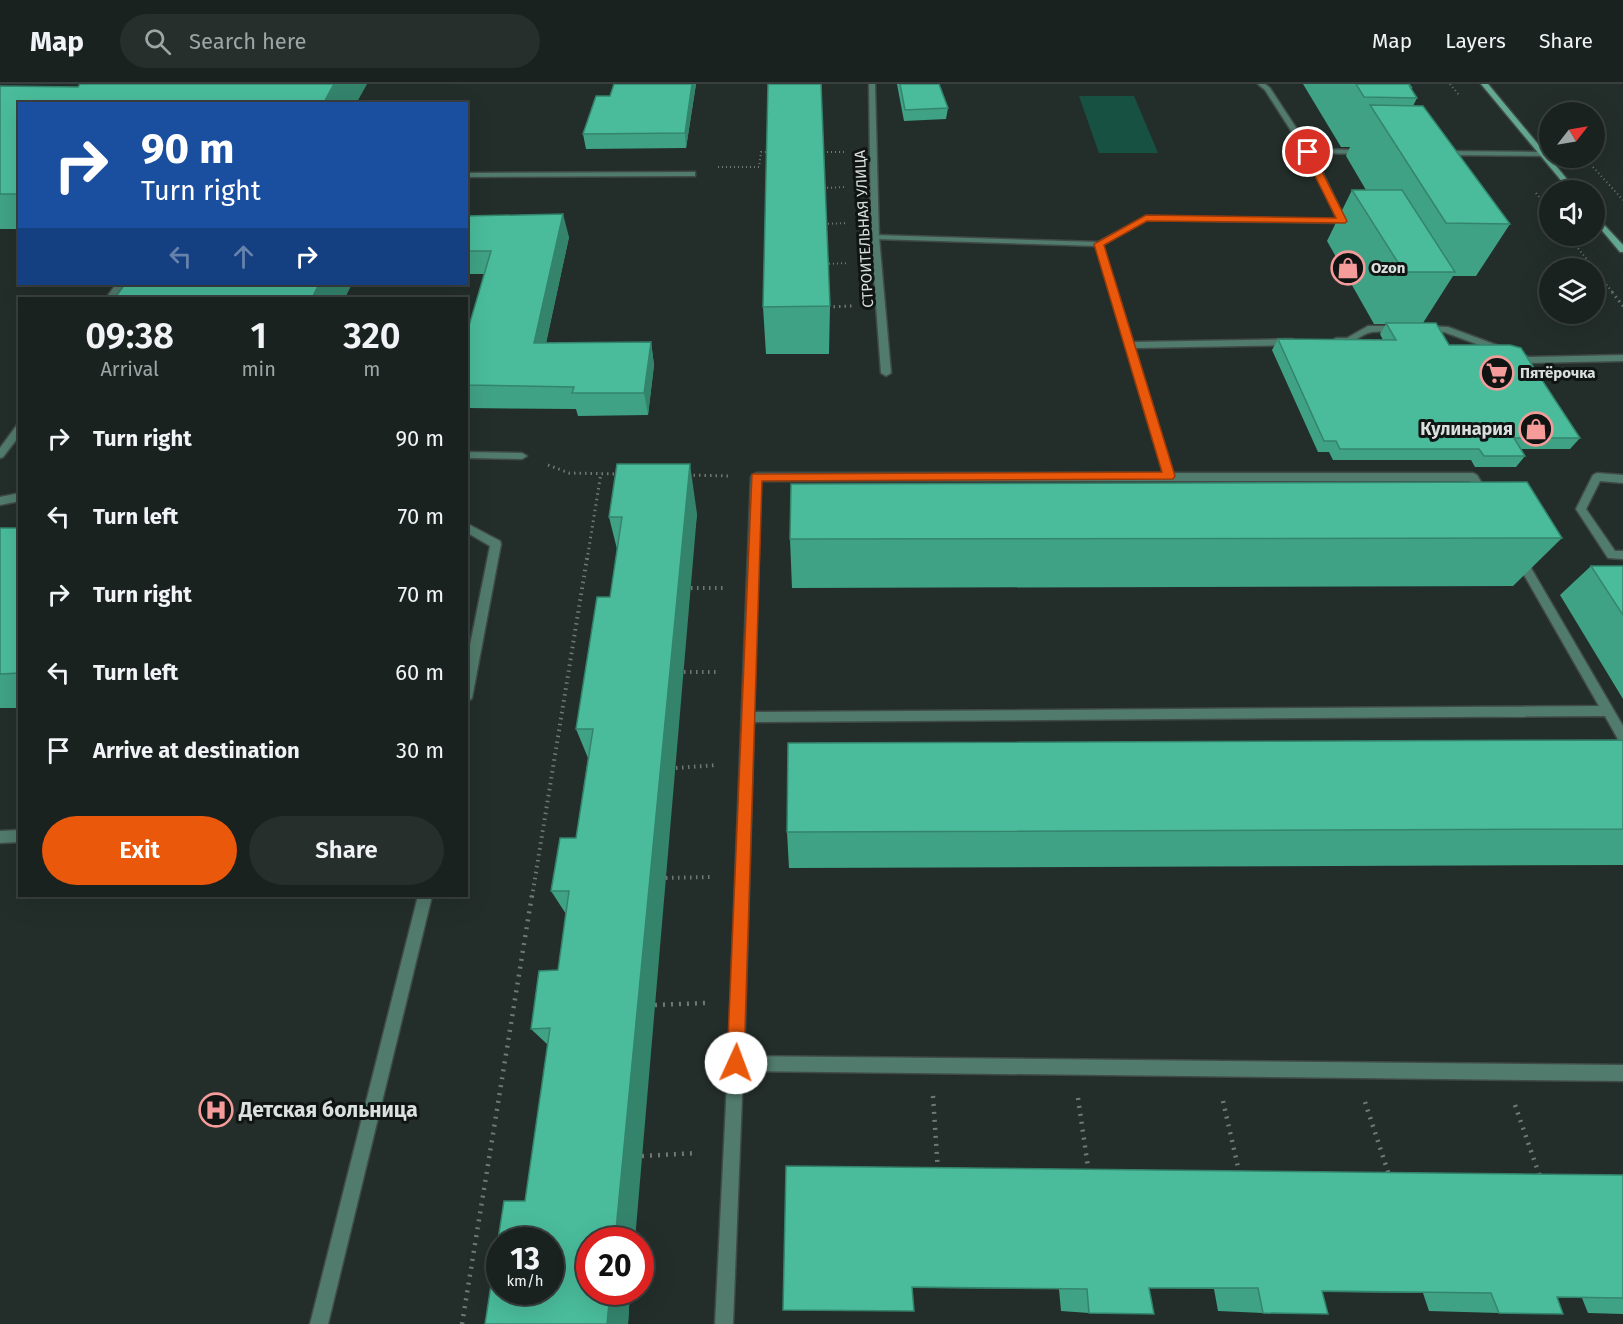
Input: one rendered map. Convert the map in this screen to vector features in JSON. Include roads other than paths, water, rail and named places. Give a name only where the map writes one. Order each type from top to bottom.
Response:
[{"type":"street","name":"СТРОИТЕЛЬНАЯ УЛИЦА","points":[[872,84],[875,237],[886,373]]},
{"type":"street","points":[[875,237],[1099,244],[1146,218],[1342,221],[1308,152],[1268,89],[1261,84]]},
{"type":"street","points":[[1484,84],[1539,150]]},
{"type":"street","points":[[1308,152],[1377,152]]},
{"type":"street","points":[[1434,153],[1539,154]]},
{"type":"street","points":[[1554,168],[1564,180]]},
{"type":"street","points":[[468,175],[692,174]]},
{"type":"street","points":[[1605,229],[1623,250]]},
{"type":"street","points":[[1099,244],[1169,476]]},
{"type":"street","points":[[1326,341],[1349,341],[1368,329],[1445,329],[1528,360],[1623,358]]},
{"type":"street","points":[[1131,345],[1304,342]]},
{"type":"street","points":[[0,455],[18,430]]},
{"type":"street","points":[[468,455],[522,456]]},
{"type":"street","points":[[724,1324],[736,1063],[756,477],[1473,477],[1491,508]]},
{"type":"street","points":[[1623,479],[1597,477],[1581,509],[1612,555],[1623,555]]},
{"type":"street","points":[[0,501],[18,497]]},
{"type":"street","points":[[468,528],[496,544],[468,688]]},
{"type":"street","points":[[1514,548],[1623,737]]},
{"type":"street","points":[[747,717],[1608,711]]},
{"type":"street","points":[[0,837],[18,836]]},
{"type":"street","points":[[319,1324],[425,897]]},
{"type":"street","points":[[736,1063],[1623,1073]]},
{"type":"place","name":"Ozon","points":[[1348,268]]},
{"type":"place","name":"Пятёрочка","points":[[1497,373]]},
{"type":"place","name":"Кулинария","points":[[1536,429]]},
{"type":"place","name":"Детская больница","points":[[216,1110]]}]
